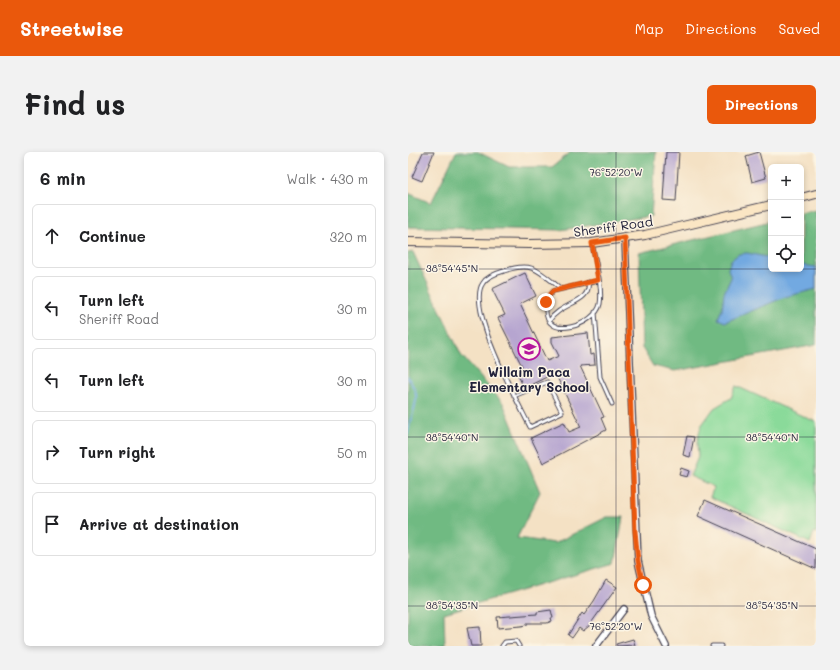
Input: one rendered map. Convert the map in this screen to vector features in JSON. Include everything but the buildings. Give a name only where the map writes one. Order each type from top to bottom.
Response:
[{"type":"main road","points":[[804,197],[816,194]]},
{"type":"main road","name":"Sheriff Road","points":[[408,242],[529,244],[592,243],[625,238],[768,206]]},
{"type":"street","points":[[625,238],[638,561],[652,616],[666,646]]},
{"type":"street","points":[[596,646],[624,609]]},
{"type":"lane","points":[[592,243],[598,280],[600,306],[591,317],[574,326],[561,328],[549,321],[546,311],[549,295],[553,291],[560,288],[598,280]]},
{"type":"lane","points":[[514,396],[547,382],[562,412],[530,427],[514,396],[483,323],[479,307],[479,292],[482,283],[499,272],[526,266],[537,269],[560,288]]},
{"type":"lane","points":[[549,321],[559,309],[586,296],[589,288],[588,282]]},
{"type":"lane","points":[[595,312],[600,377],[612,404]]},
{"type":"lane","points":[[502,646],[505,642],[516,641],[519,646]]},
{"type":"lane","points":[[712,646],[722,646]]},
{"type":"green space","points":[[456,152],[478,152],[509,167],[552,167],[571,152],[656,152],[651,216],[560,230],[408,227],[408,193],[431,203]]},
{"type":"green space","points":[[816,210],[816,345],[675,371],[653,366],[642,348],[639,253],[768,222],[768,272],[804,272],[804,212]]},
{"type":"green space","points":[[413,252],[461,355],[503,403],[540,492],[517,538],[555,543],[607,517],[623,517],[615,563],[444,613],[445,646],[408,646],[408,253]]},
{"type":"green space","points":[[736,386],[816,422],[816,533],[814,532],[810,543],[710,497],[714,487],[690,476],[698,457],[697,442],[701,426],[714,408],[731,398]]},
{"type":"water","points":[[747,253],[768,257],[768,272],[804,272],[804,265],[816,267],[816,289],[785,297],[725,322],[718,319],[722,309],[724,293],[731,278],[728,269],[731,260],[739,254]]},
{"type":"waterway","points":[[408,377],[415,389],[416,394],[416,403],[408,433]]},
{"type":"place","name":"Willaim Paca Elementary School","points":[[529,349]]},
{"type":"route","points":[[546,302],[549,295],[553,291],[560,288],[598,280],[592,243],[625,238],[635,531],[638,561],[643,585]]}]
